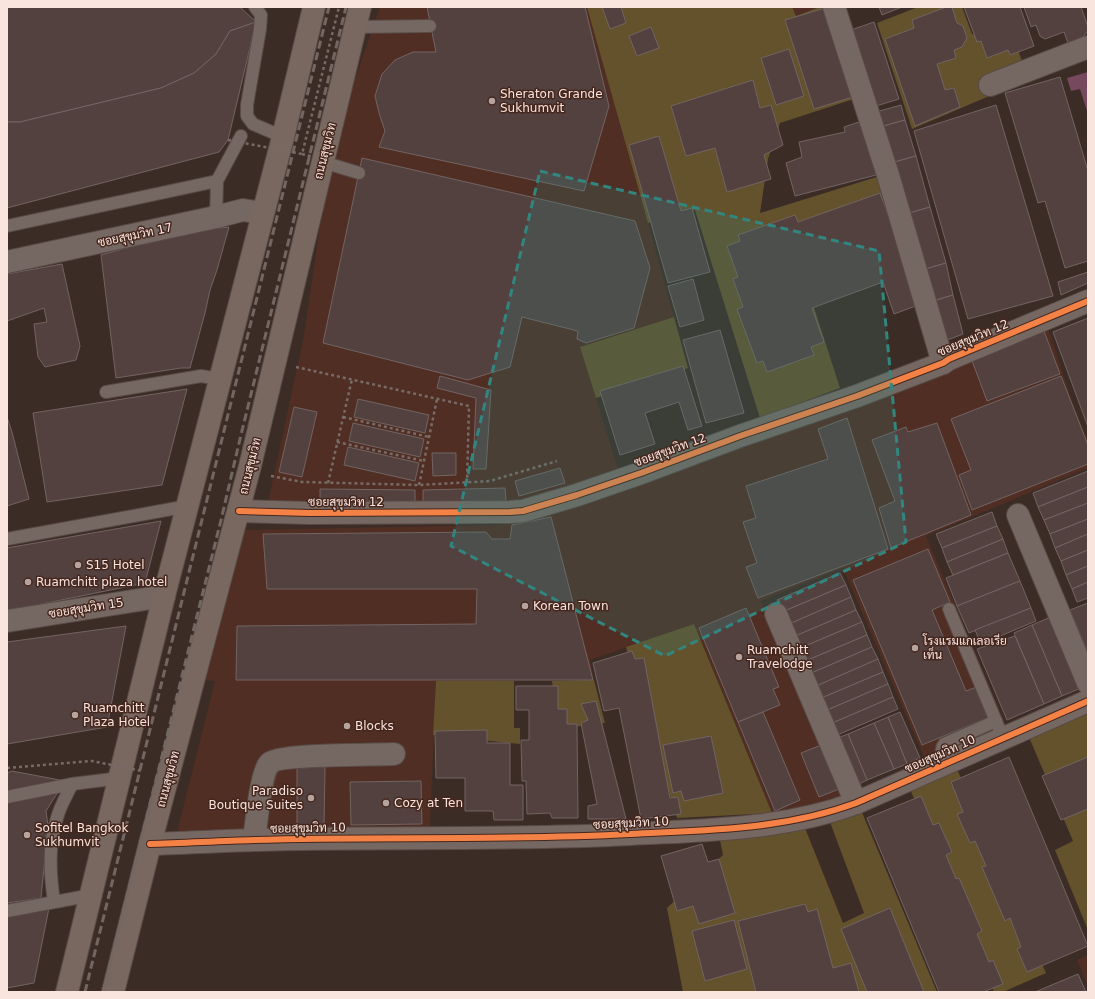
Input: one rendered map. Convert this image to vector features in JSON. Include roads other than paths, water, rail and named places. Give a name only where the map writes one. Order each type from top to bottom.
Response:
[{"type":"main road","points":[[67,992],[92,895],[164,596],[314,7]]},
{"type":"main road","name":"ถนนสุขุมวิท","points":[[113,992],[150,844],[239,511],[358,17]]},
{"type":"street","points":[[834,7],[890,183],[943,363]]},
{"type":"street","points":[[990,86],[1088,47]]},
{"type":"street","name":"ซอยสุขุมวิท 17","points":[[7,262],[216,218],[242,210],[262,213]]},
{"type":"street","name":"ซอยสุขุมวิท 12","points":[[239,511],[310,513],[523,511],[577,495],[641,473],[740,436],[857,396],[943,363],[1088,301]]},
{"type":"street","points":[[1018,515],[1088,683]]},
{"type":"street","name":"ซอยสุขุมวิท 15","points":[[17,616],[164,596]]},
{"type":"street","points":[[776,614],[856,803]]},
{"type":"street","name":"ซอยสุขุมวิท 10","points":[[150,844],[254,840],[581,836],[738,828],[798,820],[831,812],[856,803],[946,764],[1000,730],[1088,700]]},
{"type":"street","points":[[254,840],[264,774],[269,763],[277,759],[294,757],[394,754]]},
{"type":"lane","points":[[255,7],[261,15],[260,29],[246,116],[253,124],[282,137]]},
{"type":"lane","points":[[358,17],[430,26]]},
{"type":"lane","points":[[216,218],[217,181],[242,136]]},
{"type":"lane","points":[[323,162],[360,171]]},
{"type":"lane","points":[[7,226],[217,181]]},
{"type":"lane","points":[[106,392],[201,376],[220,379]]},
{"type":"lane","points":[[7,539],[188,506]]},
{"type":"lane","points":[[949,609],[1000,730]]},
{"type":"lane","points":[[7,797],[72,784],[120,778]]},
{"type":"lane","points":[[54,902],[50,876],[51,845],[53,832],[62,804],[72,784]]},
{"type":"lane","points":[[7,910],[92,895]]},
{"type":"railway","points":[[85,992],[329,7]]},
{"type":"railway","points":[[103,992],[221,520],[346,7]]},
{"type":"place","name":"Sheraton Grande Sukhumvit","points":[[492,101]]},
{"type":"place","name":"S15 Hotel","points":[[78,565]]},
{"type":"place","name":"Ruamchitt plaza hotel","points":[[28,582]]},
{"type":"place","name":"Korean Town","points":[[525,606]]},
{"type":"place","name":"โรงแรมแกเลอเรีย เท็น","points":[[915,648]]},
{"type":"place","name":"Ruamchitt Travelodge","points":[[739,657]]},
{"type":"place","name":"Ruamchitt Plaza Hotel","points":[[75,715]]},
{"type":"place","name":"Blocks","points":[[347,726]]},
{"type":"place","name":"Paradiso Boutique Suites","points":[[311,798]]},
{"type":"place","name":"Cozy at Ten","points":[[386,803]]},
{"type":"place","name":"Sofitel Bangkok Sukhumvit","points":[[27,835]]}]
